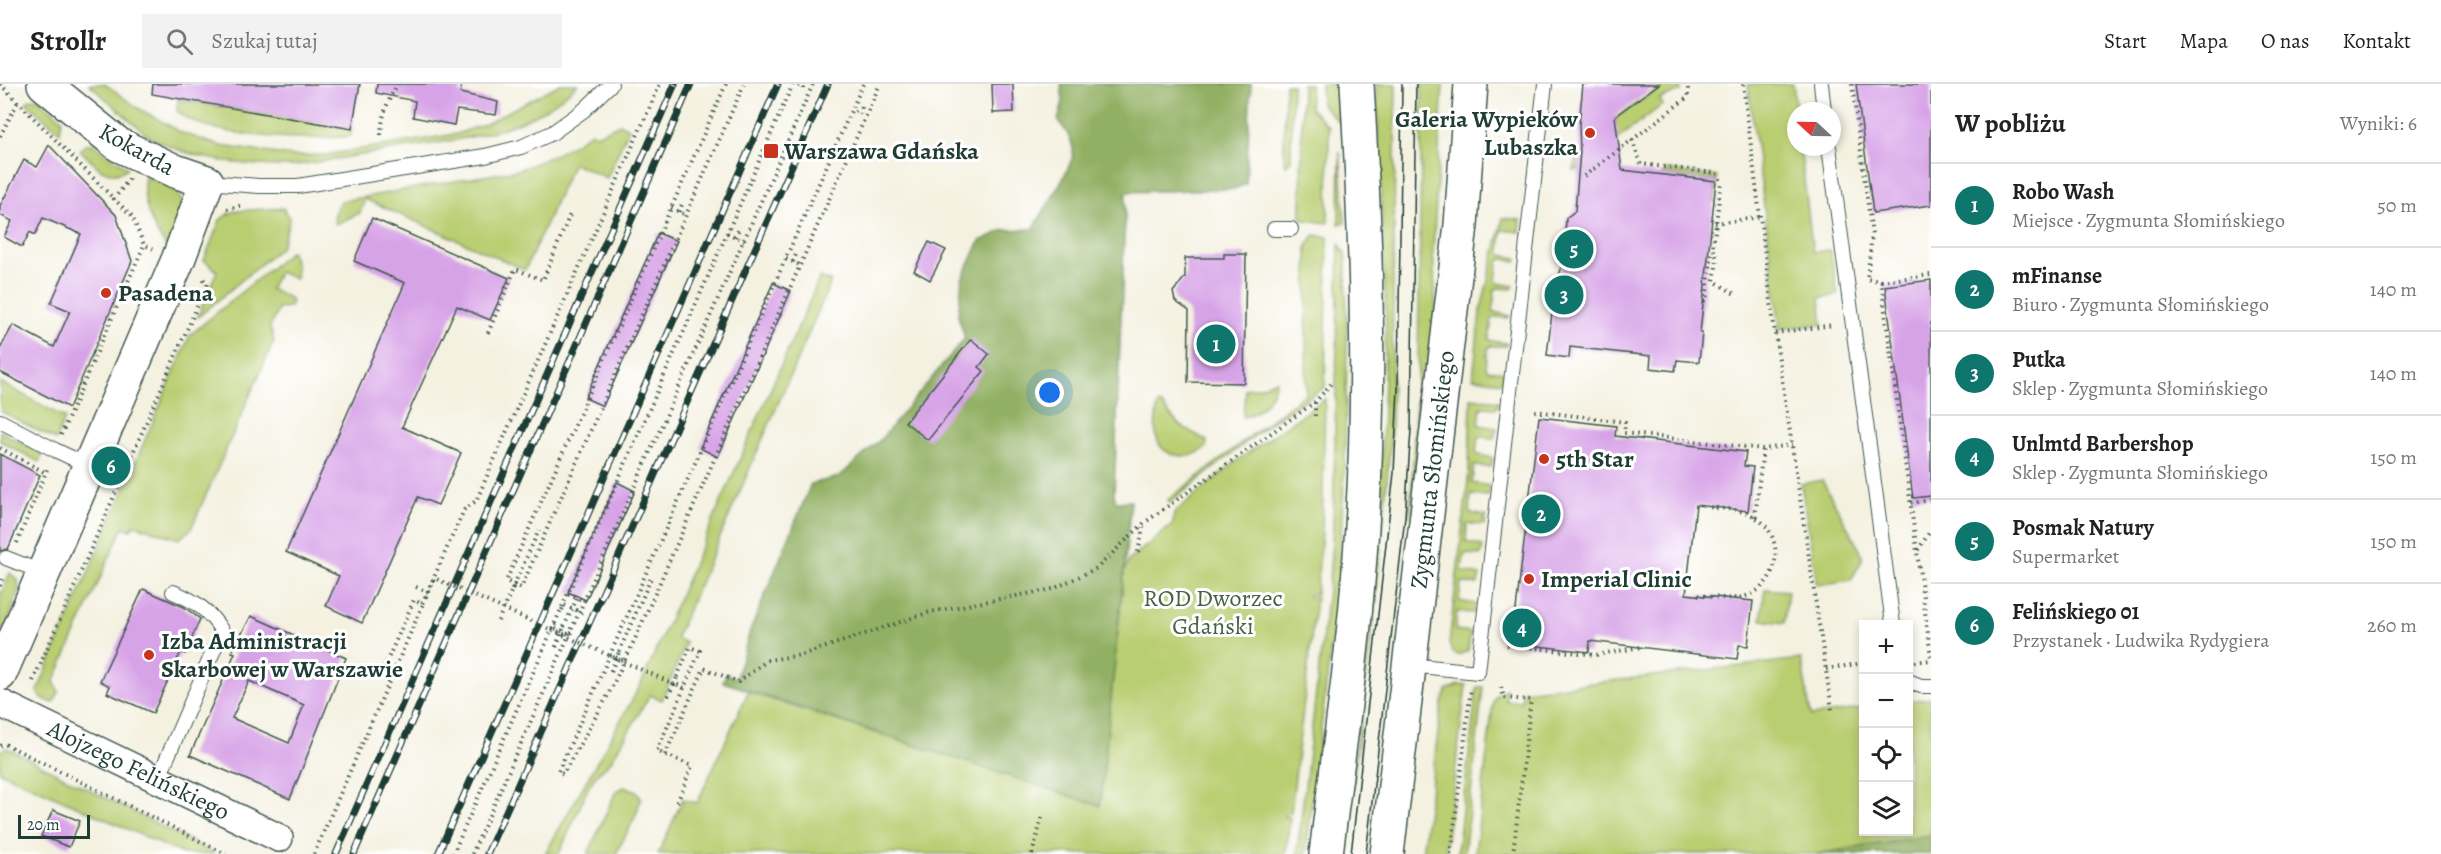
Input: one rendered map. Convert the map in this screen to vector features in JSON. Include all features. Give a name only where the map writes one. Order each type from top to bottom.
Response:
[{"type":"main road","points":[[1326,854],[1362,526],[1366,292],[1357,84]]},
{"type":"main road","name":"Zygmunta Słomińskiego","points":[[1388,854],[1461,225],[1471,84]]},
{"type":"main road","name":"Kokarda","points":[[31,93],[119,145],[175,171],[207,182]]},
{"type":"main road","points":[[0,674],[178,260],[207,182]]},
{"type":"street","name":"Alojzego Felińskiego","points":[[0,703],[279,838]]},
{"type":"lane","points":[[207,182],[298,186],[485,156],[521,147],[552,133],[584,110],[611,84]]},
{"type":"lane","points":[[1410,665],[1478,672],[1545,84]]},
{"type":"lane","points":[[1821,84],[1823,102]]},
{"type":"lane","points":[[1830,156],[1892,620]]},
{"type":"lane","points":[[1274,229],[1291,228]]},
{"type":"lane","points":[[0,421],[90,466]]},
{"type":"lane","points":[[8,559],[44,573]]},
{"type":"lane","points":[[158,779],[222,631],[210,613],[192,599],[173,592]]},
{"type":"lane","points":[[1913,683],[1931,686]]},
{"type":"path","points":[[0,84],[31,93],[114,199]]},
{"type":"path","points":[[381,135],[382,116],[398,84]]},
{"type":"path","points":[[314,854],[464,510],[476,501],[660,84]]},
{"type":"path","points":[[726,84],[506,581],[521,588],[744,84]]},
{"type":"path","points":[[472,854],[813,84]]},
{"type":"path","points":[[862,84],[558,772],[563,774],[625,661],[880,84]]},
{"type":"path","points":[[1584,176],[1688,97],[1688,84]]},
{"type":"path","points":[[1743,84],[1775,333],[1832,710]]},
{"type":"path","points":[[1852,84],[1872,235],[1867,279],[1881,281],[1931,275]]},
{"type":"path","points":[[453,854],[727,233],[800,86]]},
{"type":"path","points":[[0,136],[31,93]]},
{"type":"path","points":[[855,102],[869,108]]},
{"type":"path","points":[[855,112],[862,105]]},
{"type":"path","points":[[861,114],[862,105]]},
{"type":"path","points":[[1632,140],[1641,164],[1719,175],[1721,183],[1706,301],[1704,301]]},
{"type":"path","points":[[679,212],[683,202]]},
{"type":"path","points":[[671,208],[686,215]]},
{"type":"path","points":[[488,333],[515,269],[543,280],[571,212]]},
{"type":"path","points":[[1715,223],[1761,217]]},
{"type":"path","points":[[735,237],[740,227]]},
{"type":"path","points":[[727,233],[744,241]]},
{"type":"path","points":[[0,585],[8,559],[144,245]]},
{"type":"path","points":[[1713,247],[1717,259],[1714,281],[1717,285],[1735,294]]},
{"type":"path","points":[[793,262],[797,252]]},
{"type":"path","points":[[786,259],[800,265]]},
{"type":"path","points":[[33,681],[207,284],[201,275]]},
{"type":"path","points":[[1881,281],[1931,658],[1913,662]]},
{"type":"path","points":[[1775,333],[1851,322]]},
{"type":"path","points":[[665,755],[704,668],[738,682],[768,660],[802,655],[930,612],[1053,589],[1097,568],[1144,523],[1315,402],[1331,384]]},
{"type":"path","points":[[1315,402],[1315,416]]},
{"type":"path","points":[[1535,411],[1625,422],[1624,433],[1763,449],[1792,445]]},
{"type":"path","points":[[65,412],[70,415]]},
{"type":"path","points":[[0,448],[46,473]]},
{"type":"path","points":[[1755,517],[1763,449]]},
{"type":"path","points":[[1911,503],[1931,500]]},
{"type":"path","points":[[1698,595],[1739,598],[1758,590],[1766,583],[1775,564],[1775,544],[1766,526],[1755,517],[1739,511],[1709,507]]},
{"type":"path","points":[[1138,552],[1144,523]]},
{"type":"path","points":[[531,526],[545,532]]},
{"type":"path","points":[[514,585],[498,621],[539,530]]},
{"type":"path","points":[[1917,550],[1931,530]]},
{"type":"path","points":[[646,575],[660,582]]},
{"type":"path","points":[[391,679],[381,674],[414,600],[422,604],[434,578],[504,609],[562,632],[570,635],[581,612],[573,608],[564,605],[554,628],[562,632],[616,658],[674,684]]},
{"type":"path","points":[[610,670],[651,578]]},
{"type":"path","points":[[416,587],[428,592]]},
{"type":"path","points":[[568,594],[585,601]]},
{"type":"path","points":[[556,646],[577,599]]},
{"type":"path","points":[[562,632],[573,608]]},
{"type":"path","points":[[552,629],[569,636]]},
{"type":"path","points":[[1507,645],[1596,655],[1641,647]]},
{"type":"path","points":[[677,803],[692,766],[657,751],[685,686],[700,651],[690,647],[668,696],[674,683],[685,686]]},
{"type":"path","points":[[610,655],[625,661]]},
{"type":"path","points":[[1826,669],[1859,664]]},
{"type":"path","points":[[1451,854],[1471,686]]},
{"type":"path","points":[[1501,687],[1504,698],[1531,700],[1513,854]]},
{"type":"path","points":[[0,746],[5,744],[226,854]]},
{"type":"path","points":[[1032,854],[1042,818]]},
{"type":"green space","points":[[89,84],[105,84],[138,108],[182,133],[221,146],[293,156],[324,155],[457,134],[487,123],[560,84],[578,84],[539,113],[497,130],[453,141],[292,166],[254,165],[218,160],[165,144],[148,136]]},
{"type":"green space","points":[[1061,84],[1251,84],[1246,184],[1234,189],[1126,192],[1114,495],[1116,502],[1131,501],[1100,806],[723,682],[726,674],[736,678],[750,631],[811,484],[839,477],[881,439],[965,338],[958,316],[962,279],[980,241],[1004,230],[1033,229],[1062,181],[1071,161],[1073,149],[1071,140],[1058,121],[1063,101]]},
{"type":"green space","points":[[1285,84],[1292,84],[1291,161],[1286,165],[1284,160]]},
{"type":"green space","points":[[1302,84],[1310,84],[1310,108],[1329,127],[1328,223],[1304,220],[1301,216]]},
{"type":"green space","points":[[1321,84],[1338,84],[1340,123],[1321,104]]},
{"type":"green space","points":[[1376,84],[1396,84],[1391,435],[1379,569],[1345,854],[1343,854],[1372,606],[1380,503],[1386,316]]},
{"type":"green space","points":[[1422,84],[1443,84],[1433,251],[1436,308],[1410,517],[1418,367]]},
{"type":"green space","points":[[1665,84],[1680,84],[1681,91],[1660,99],[1662,105],[1574,171],[1576,154],[1616,124],[1616,118]]},
{"type":"green space","points":[[1748,84],[1793,84],[1795,102],[1787,102],[1787,156],[1801,156],[1813,252],[1830,250],[1838,295],[1820,298],[1823,324],[1780,329]]},
{"type":"green space","points":[[38,98],[62,119],[60,132],[26,103]]},
{"type":"green space","points":[[178,99],[352,129],[351,136],[286,138],[234,133],[191,120],[177,111]]},
{"type":"green space","points":[[620,124],[629,128],[607,178],[573,163],[525,270],[365,199],[360,213],[336,224],[334,220],[337,206],[342,201],[517,170],[556,154],[591,132],[596,135]]},
{"type":"green space","points":[[87,144],[93,144],[128,168],[113,173],[102,170],[80,150]]},
{"type":"green space","points":[[1340,152],[1345,223],[1339,224]]},
{"type":"green space","points":[[1668,170],[1717,177],[1715,203],[1716,181],[1662,174]]},
{"type":"green space","points":[[145,176],[172,190],[182,202],[179,219],[167,247],[148,213],[144,194]]},
{"type":"green space","points":[[283,208],[290,219],[281,247],[197,318],[217,271],[204,260],[220,220],[235,211]]},
{"type":"green space","points":[[1503,218],[1521,220],[1520,232],[1502,230],[1500,252],[1502,255],[1517,258],[1516,261],[1501,259],[1498,262],[1496,281],[1514,286],[1512,289],[1498,288],[1495,290],[1493,309],[1495,312],[1510,316],[1492,319],[1489,339],[1506,343],[1507,346],[1488,348],[1486,367],[1488,370],[1504,372],[1502,382],[1473,378],[1480,313]]},
{"type":"green space","points":[[1314,235],[1328,237],[1325,387],[1278,417],[1170,503],[1168,500],[1306,393],[1307,246]]},
{"type":"green space","points":[[1339,244],[1345,253],[1346,261],[1347,339],[1345,463],[1338,587],[1306,854],[1297,854],[1329,582],[1333,528]]},
{"type":"green space","points":[[291,251],[296,265],[296,279],[279,272],[270,289],[288,297],[292,302],[290,307],[279,308],[270,327],[274,341],[191,529],[179,539],[134,525],[131,530],[123,527],[54,682],[59,692],[53,703],[41,698],[37,692],[190,335]]},
{"type":"green space","points":[[820,277],[831,282],[676,638],[686,643],[662,700],[650,695],[611,761],[597,774],[589,786],[559,854],[545,854],[641,684]]},
{"type":"green space","points":[[1276,380],[1272,393],[1261,408],[1243,417],[1245,389],[1260,387]]},
{"type":"green space","points":[[0,382],[65,418],[56,440],[0,411]]},
{"type":"green space","points":[[1471,398],[1499,401],[1497,408],[1481,407],[1479,425],[1497,428],[1494,438],[1478,437],[1476,454],[1493,458],[1491,467],[1474,466],[1472,483],[1490,486],[1488,496],[1471,495],[1469,513],[1487,516],[1483,519],[1486,522],[1485,525],[1467,524],[1466,542],[1483,546],[1481,555],[1464,554],[1462,571],[1480,575],[1478,584],[1461,583],[1459,601],[1476,604],[1474,613],[1457,612],[1455,630],[1471,632],[1468,651],[1458,655],[1453,653],[1449,644],[1469,471]]},
{"type":"green space","name":"ROD Dworzec Gdański","points":[[1325,399],[1322,532],[1316,595],[1308,595],[1309,598],[1316,598],[1291,812],[1284,815],[1284,817],[1290,817],[1286,854],[658,854],[683,799],[697,803],[748,692],[1100,805],[1124,572],[1129,560],[1173,524],[1174,513],[1238,460]]},
{"type":"green space","points":[[1161,404],[1178,424],[1207,441],[1206,448],[1186,456],[1166,451],[1157,439],[1155,427],[1158,405]]},
{"type":"green space","points":[[0,431],[43,454],[39,462],[0,441]]},
{"type":"green space","points":[[1822,480],[1862,554],[1862,560],[1851,580],[1817,585],[1801,484]]},
{"type":"green space","points":[[10,573],[18,580],[19,589],[5,631],[0,629],[0,596]]},
{"type":"green space","points":[[1765,589],[1788,591],[1784,623],[1761,620]]},
{"type":"green space","points":[[1801,659],[1811,716],[1859,709],[1859,836],[1913,836],[1913,700],[1931,698],[1931,854],[1475,854],[1493,703],[1496,696],[1506,689],[1506,701],[1521,701],[1523,691]]},
{"type":"green space","points":[[1458,685],[1466,685],[1445,854],[1422,854],[1442,702],[1447,690]]},
{"type":"green space","points":[[1477,687],[1483,687],[1464,854],[1457,854]]},
{"type":"green space","points":[[7,748],[214,854],[183,854],[0,772],[0,750]]},
{"type":"green space","points":[[624,787],[635,790],[641,798],[636,815],[616,854],[588,854],[616,791]]},
{"type":"green space","points":[[1931,836],[1931,854],[1816,854]]},
{"type":"building","points":[[153,84],[360,84],[352,129],[152,94]]},
{"type":"building","points":[[377,84],[462,84],[460,93],[498,102],[496,115],[457,110],[454,125],[413,117],[415,101],[376,93]]},
{"type":"building","points":[[992,84],[1013,84],[1014,112],[993,113]]},
{"type":"building","points":[[1583,84],[1659,84],[1615,116],[1622,170],[1716,181],[1699,362],[1677,360],[1675,371],[1650,368],[1651,356],[1570,347],[1569,358],[1547,355],[1555,288],[1557,289],[1564,252],[1566,218],[1575,211]]},
{"type":"building","points":[[1856,84],[1931,84],[1931,205],[1873,213]]},
{"type":"building","points":[[49,145],[116,215],[132,261],[69,408],[0,372],[0,349],[13,325],[54,347],[70,311],[51,303],[81,234],[43,218],[35,235],[30,232],[22,247],[4,237],[12,221],[0,215],[0,206],[24,160],[37,167]]},
{"type":"building","points":[[372,218],[509,278],[490,320],[457,306],[402,427],[461,453],[438,505],[418,497],[362,623],[326,606],[339,576],[286,552],[405,283],[354,261]]},
{"type":"building","points":[[658,233],[677,241],[603,406],[585,398]]},
{"type":"building","points":[[929,242],[946,250],[930,280],[914,271]]},
{"type":"building","points":[[1224,254],[1246,254],[1244,383],[1188,382],[1189,311],[1175,301],[1173,292],[1185,277],[1185,258],[1224,258]]},
{"type":"building","points":[[1931,280],[1931,496],[1913,498],[1885,286]]},
{"type":"building","points":[[773,283],[791,291],[718,457],[700,448]]},
{"type":"building","points":[[971,339],[989,354],[979,367],[984,371],[928,440],[905,422]]},
{"type":"building","points":[[1539,417],[1616,426],[1615,436],[1746,452],[1744,466],[1753,467],[1748,511],[1696,505],[1686,594],[1753,601],[1748,646],[1739,645],[1737,659],[1590,641],[1589,652],[1512,643]]},
{"type":"building","points":[[0,454],[40,475],[8,549],[0,551]]},
{"type":"building","points":[[617,482],[635,491],[586,600],[568,592]]},
{"type":"building","points":[[143,589],[184,607],[200,619],[185,654],[181,652],[153,713],[107,693],[110,686],[100,681]]},
{"type":"building","points":[[251,616],[346,658],[290,799],[190,755],[235,653],[232,652]],"holes":[[[249,681],[304,705],[289,743],[232,718]]]},
{"type":"building","points":[[53,810],[80,821],[69,847],[41,836]]},
{"type":"tram line","points":[[1351,854],[1394,473],[1398,387],[1402,84]]},
{"type":"tram line","points":[[1366,854],[1405,517],[1411,430],[1416,84]]},
{"type":"railway","points":[[336,854],[675,84]]},
{"type":"railway","points":[[354,854],[691,84]]},
{"type":"railway","points":[[438,854],[778,84]]},
{"type":"railway","points":[[487,854],[828,84]]},
{"type":"place","name":"Galeria Wypieków Lubaszka","points":[[1590,133]]},
{"type":"place","name":"Warszawa Gdańska","points":[[771,151]]},
{"type":"place","name":"Posmak Natury","points":[[1574,249]]},
{"type":"place","name":"Pasadena","points":[[106,293]]},
{"type":"place","name":"Putka","points":[[1564,295]]},
{"type":"place","name":"Robo Wash","points":[[1216,344]]},
{"type":"place","name":"5th Star","points":[[1544,459]]},
{"type":"place","name":"Felińskiego 01","points":[[111,466]]},
{"type":"place","name":"mFinanse","points":[[1541,514]]},
{"type":"place","name":"Imperial Clinic","points":[[1529,579]]},
{"type":"place","name":"Unlmtd Barbershop","points":[[1522,628]]},
{"type":"place","name":"Izba Administracji Skarbowej w Warszawie","points":[[149,655]]}]
